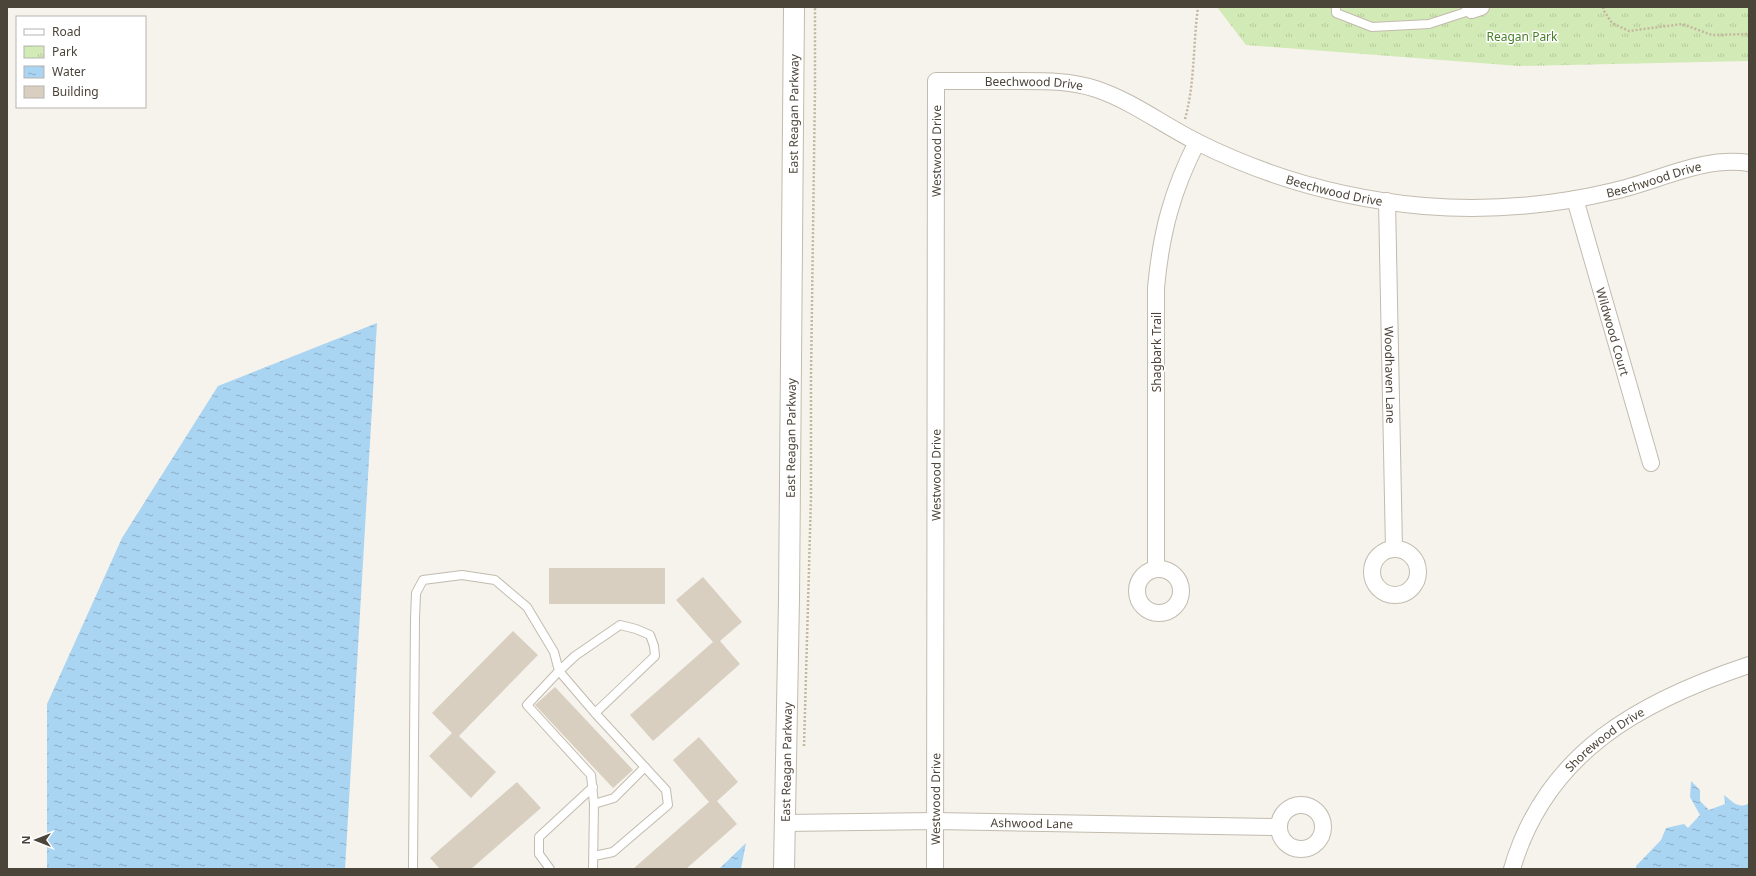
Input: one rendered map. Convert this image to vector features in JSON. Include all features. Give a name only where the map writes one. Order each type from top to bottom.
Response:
[{"type":"street","name":"East Reagan Parkway","points":[[784,869],[789,599],[794,7]]},
{"type":"street","name":"Beechwood Drive","points":[[936,81],[1068,82],[1096,89],[1122,99],[1197,142],[1261,169],[1302,183],[1344,194],[1424,206],[1467,208],[1518,206],[1575,199],[1647,182],[1698,165],[1719,162],[1749,163]]},
{"type":"street","name":"Westwood Drive","points":[[934,869],[936,81]]},
{"type":"street","name":"Shagbark Trail","points":[[1156,569],[1156,288],[1158,259],[1173,195],[1184,167],[1197,142]]},
{"type":"street","name":"Wildwood Court","points":[[1575,199],[1651,463]]},
{"type":"street","name":"Woodhaven Lane","points":[[1387,201],[1394,549]]},
{"type":"street","name":"Shorewood Drive","points":[[1512,869],[1522,838],[1536,811],[1550,789],[1566,769],[1591,745],[1612,729],[1673,694],[1711,678],[1749,665]]},
{"type":"street","name":"Ashwood Lane","points":[[785,823],[935,821],[1278,827]]},
{"type":"lane","points":[[1336,7],[1336,13],[1372,27],[1429,24],[1474,8]]},
{"type":"lane","points":[[413,869],[416,593],[423,580],[462,575],[495,580],[527,607],[554,652],[559,671],[666,790],[668,804],[613,852],[594,856]]},
{"type":"lane","points":[[593,869],[594,804],[592,775],[526,705],[575,656],[620,625],[636,628],[650,635],[654,646],[655,656],[596,713]]},
{"type":"lane","points":[[594,804],[614,798],[645,767]]},
{"type":"lane","points":[[550,869],[539,854],[539,837],[593,786]]},
{"type":"path","points":[[804,754],[811,497],[815,7]]},
{"type":"path","points":[[1181,133],[1191,99],[1198,7]]},
{"type":"path","points":[[1603,7],[1612,23],[1629,31],[1682,24],[1712,35],[1749,34]]},
{"type":"green space","name":"Reagan Park","points":[[1217,7],[1749,7],[1749,61],[1519,66],[1246,45]]},
{"type":"water","points":[[377,323],[345,869],[47,869],[47,704],[122,538],[218,386]]},
{"type":"water","points":[[1691,781],[1700,790],[1700,801],[1709,810],[1725,804],[1724,795],[1733,802],[1742,806],[1749,803],[1749,869],[1636,869],[1636,866],[1661,840],[1666,828],[1684,824],[1688,828],[1700,815],[1690,797]]},
{"type":"water","points":[[746,843],[741,869],[719,869]]},
{"type":"building","points":[[549,568],[665,568],[665,604],[549,604]]},
{"type":"building","points":[[703,577],[742,622],[720,641],[740,664],[653,741],[630,715],[713,642],[676,600]]},
{"type":"building","points":[[513,631],[538,655],[459,736],[496,772],[471,798],[429,756],[452,733],[432,713]]},
{"type":"building","points":[[555,687],[633,770],[613,788],[535,705]]},
{"type":"building","points":[[699,737],[738,782],[717,801],[737,824],[686,869],[633,869],[709,802],[673,760]]},
{"type":"building","points":[[517,782],[541,808],[471,869],[440,869],[430,858]]}]
